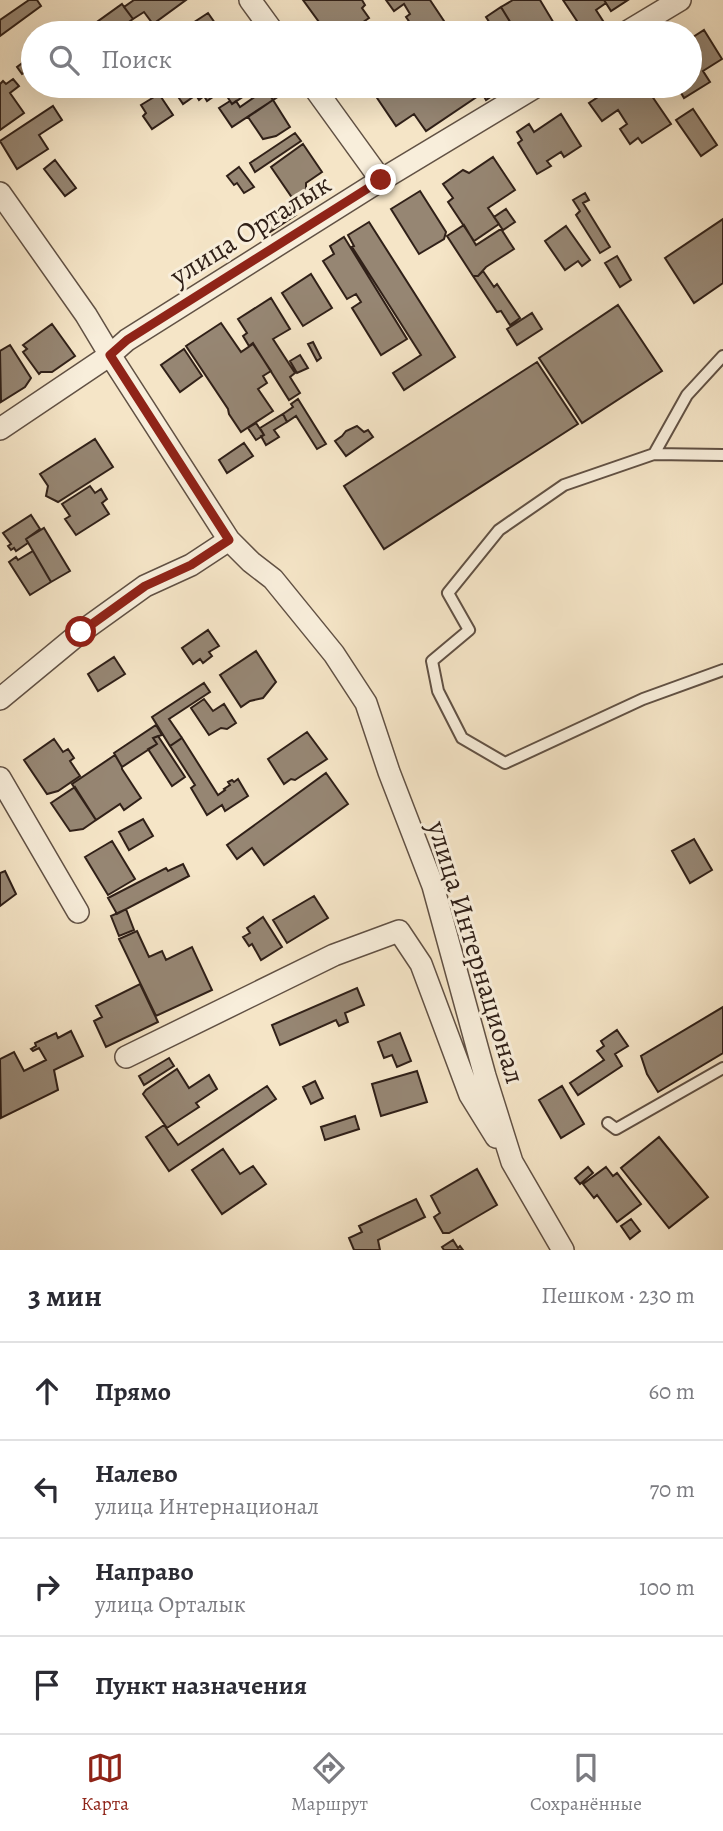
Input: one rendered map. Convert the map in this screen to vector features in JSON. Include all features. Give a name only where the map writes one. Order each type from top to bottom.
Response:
[{"type":"street","points":[[250,0],[265,21]]},
{"type":"street","points":[[645,21],[680,0]]},
{"type":"street","points":[[322,98],[381,180]]},
{"type":"street","name":"улица Орталык","points":[[0,429],[110,355],[127,340],[517,98]]},
{"type":"street","name":"улица Интернационал","points":[[0,193],[86,315],[229,540],[273,579],[334,654],[366,703],[389,772],[433,886],[485,1076],[512,1162],[563,1250]]},
{"type":"street","points":[[0,699],[81,632],[145,586],[191,565],[229,540]]},
{"type":"street","points":[[0,778],[78,912]]},
{"type":"street","points":[[126,1057],[334,955],[398,931],[421,964],[470,1095],[512,1162]]},
{"type":"lane","points":[[654,454],[687,395],[723,356]]},
{"type":"lane","points":[[723,455],[654,454],[564,485],[499,530],[448,593],[469,630],[432,661],[438,691],[462,738],[505,763],[643,699],[723,670]]},
{"type":"lane","points":[[608,1123],[616,1129],[723,1068]]},
{"type":"building","points":[[29,0],[37,0],[41,6],[0,36],[0,20]]},
{"type":"building","points":[[134,0],[186,0],[157,21],[151,21],[144,12],[133,19],[124,7]]},
{"type":"building","points":[[303,0],[362,0],[365,5],[362,8],[369,18],[365,21],[318,21]]},
{"type":"building","points":[[386,0],[430,0],[444,21],[409,21],[406,17],[410,14],[404,4],[394,11]]},
{"type":"building","points":[[513,0],[540,0],[553,21],[510,21],[501,7]]},
{"type":"building","points":[[563,0],[604,0],[606,3],[596,10],[603,21],[577,21]]},
{"type":"building","points":[[604,0],[628,0],[611,11]]},
{"type":"building","points":[[122,4],[133,19],[130,21],[98,21]]},
{"type":"building","points":[[501,7],[510,21],[488,21],[486,17]]},
{"type":"building","points":[[208,13],[214,21],[196,21]]},
{"type":"building","points":[[704,30],[722,59],[703,71],[710,82],[702,87]]},
{"type":"building","points":[[13,79],[19,86],[10,93],[24,113],[0,130],[0,84],[3,81],[6,84]]},
{"type":"building","points":[[152,98],[162,98],[173,115],[152,129],[143,116],[146,113],[141,105]]},
{"type":"building","points":[[179,98],[192,98],[183,104]]},
{"type":"building","points":[[228,98],[241,98],[232,104]]},
{"type":"building","points":[[253,98],[273,100],[232,127],[219,108],[230,101],[232,104],[236,101],[240,107]]},
{"type":"building","points":[[377,98],[475,98],[426,131],[414,114],[396,126]]},
{"type":"building","points":[[597,98],[653,98],[671,124],[642,143],[638,138],[630,144],[620,129],[627,124],[618,110],[602,121],[589,103]]},
{"type":"building","points":[[273,100],[290,127],[276,136],[263,139],[248,117]]},
{"type":"building","points":[[53,106],[62,120],[39,135],[48,149],[17,169],[0,141]]},
{"type":"building","points":[[693,109],[717,145],[701,156],[676,120]]},
{"type":"building","points":[[561,114],[581,146],[564,157],[561,152],[547,161],[551,166],[537,174],[518,143],[522,140],[517,132],[529,124],[534,132]]},
{"type":"building","points":[[295,133],[301,141],[255,172],[250,163]]},
{"type":"building","points":[[303,144],[322,172],[306,183],[306,190],[293,199],[271,167]]},
{"type":"building","points":[[493,157],[515,190],[488,208],[499,224],[474,241],[448,202],[453,198],[443,184],[463,170],[469,173]]},
{"type":"building","points":[[55,160],[76,188],[65,196],[44,169]]},
{"type":"building","points":[[239,167],[254,187],[244,193],[237,183],[234,185],[227,176]]},
{"type":"building","points":[[420,191],[446,232],[444,239],[419,254],[391,209]]},
{"type":"building","points":[[585,193],[589,200],[583,203],[610,247],[600,253],[576,215],[580,211],[573,200]]},
{"type":"building","points":[[291,207],[296,215],[270,232],[265,224]]},
{"type":"building","points":[[506,209],[515,222],[503,230],[494,217]]},
{"type":"building","points":[[723,219],[723,283],[694,303],[665,258]]},
{"type":"building","points":[[369,222],[455,357],[404,390],[393,373],[421,355],[352,247],[354,246],[348,235]]},
{"type":"building","points":[[464,225],[476,245],[501,229],[514,249],[486,267],[478,276],[473,276],[447,236]]},
{"type":"building","points":[[566,226],[590,260],[582,266],[578,261],[565,270],[545,241]]},
{"type":"building","points":[[344,237],[407,339],[381,355],[352,308],[361,302],[356,294],[347,299],[323,261],[334,254],[330,246]]},
{"type":"building","points":[[617,256],[631,280],[620,287],[605,263]]},
{"type":"building","points":[[483,271],[494,287],[497,284],[520,318],[510,325],[501,311],[497,312],[473,276],[478,276]]},
{"type":"building","points":[[311,274],[332,308],[303,326],[282,293]]},
{"type":"building","points":[[271,298],[290,329],[273,339],[295,373],[290,377],[300,393],[289,400],[253,343],[249,346],[243,336],[247,333],[238,319]]},
{"type":"building","points":[[618,305],[662,371],[582,423],[539,358]]},
{"type":"building","points":[[532,313],[542,329],[517,345],[507,329]]},
{"type":"building","points":[[221,323],[241,352],[253,344],[271,371],[263,376],[267,383],[258,389],[273,411],[241,432],[186,346]]},
{"type":"building","points":[[52,324],[75,356],[52,372],[39,374],[23,352],[27,349],[23,345]]},
{"type":"building","points":[[313,342],[321,358],[317,361],[308,344]]},
{"type":"building","points":[[10,345],[31,378],[25,387],[1,402],[0,351]]},
{"type":"building","points":[[184,349],[202,376],[180,392],[161,365]]},
{"type":"building","points":[[300,355],[308,368],[297,373],[290,361]]},
{"type":"building","points":[[537,362],[578,424],[384,549],[344,486]]},
{"type":"building","points":[[298,399],[326,444],[317,449],[296,416],[287,422],[283,414],[293,407],[291,404]]},
{"type":"building","points":[[283,414],[287,422],[274,430],[279,437],[266,445],[260,428]]},
{"type":"building","points":[[256,423],[264,435],[256,440],[248,428]]},
{"type":"building","points":[[357,426],[364,432],[368,430],[373,437],[346,456],[335,441]]},
{"type":"building","points":[[95,439],[113,467],[58,502],[46,496],[48,486],[40,474]]},
{"type":"building","points":[[244,443],[253,456],[227,473],[219,460]]},
{"type":"building","points":[[90,486],[95,493],[101,489],[107,499],[102,503],[109,514],[76,535],[65,519],[70,516],[62,504]]},
{"type":"building","points":[[31,515],[40,529],[26,539],[28,543],[16,551],[14,548],[11,550],[8,546],[11,544],[3,533]]},
{"type":"building","points":[[44,528],[70,571],[51,582],[26,539]]},
{"type":"building","points":[[33,551],[51,582],[30,595],[9,562]]},
{"type":"building","points":[[208,630],[219,646],[209,652],[212,656],[203,663],[200,659],[193,664],[182,648]]},
{"type":"building","points":[[256,651],[276,682],[263,698],[250,701],[241,707],[220,675]]},
{"type":"building","points":[[114,657],[125,674],[98,691],[88,674]]},
{"type":"building","points":[[204,683],[210,692],[169,719],[182,738],[170,746],[152,717]]},
{"type":"building","points":[[204,699],[213,711],[224,704],[236,723],[209,735],[191,708]]},
{"type":"building","points":[[156,725],[162,735],[153,738],[157,744],[122,767],[114,753]]},
{"type":"building","points":[[307,732],[327,759],[284,784],[268,759]]},
{"type":"building","points":[[158,736],[185,777],[172,786],[148,749],[157,744],[153,738]]},
{"type":"building","points":[[182,738],[218,795],[230,785],[228,782],[238,779],[248,796],[225,811],[222,805],[207,815],[191,788],[195,785],[170,746]]},
{"type":"building","points":[[54,739],[63,752],[68,749],[74,758],[70,761],[80,776],[58,791],[47,794],[24,760]]},
{"type":"building","points":[[115,755],[141,798],[124,810],[120,804],[96,820],[72,784]]},
{"type":"building","points":[[326,773],[348,804],[264,865],[252,848],[237,859],[227,845]]},
{"type":"building","points":[[75,787],[96,820],[83,829],[70,831],[51,803]]},
{"type":"building","points":[[143,819],[153,836],[129,850],[119,832]]},
{"type":"building","points":[[694,839],[712,870],[690,883],[672,851]]},
{"type":"building","points":[[112,841],[135,879],[108,895],[85,857]]},
{"type":"building","points":[[183,864],[189,876],[117,914],[108,898],[166,868],[168,871]]},
{"type":"building","points":[[5,871],[16,894],[0,906],[0,873]]},
{"type":"building","points":[[314,896],[328,918],[287,943],[273,920]]},
{"type":"building","points":[[126,909],[134,930],[119,936],[111,916]]},
{"type":"building","points":[[263,917],[282,947],[261,960],[252,944],[249,946],[243,937],[250,933],[247,928]]},
{"type":"building","points":[[137,931],[149,957],[162,951],[166,960],[192,947],[212,990],[156,1016],[119,939]]},
{"type":"building","points":[[140,984],[158,1022],[106,1047],[94,1021],[102,1017],[96,1006]]},
{"type":"building","points":[[357,988],[364,1005],[345,1013],[348,1022],[339,1026],[336,1020],[280,1045],[272,1025]]},
{"type":"building","points":[[723,1007],[723,1053],[658,1092],[647,1074],[641,1056]]},
{"type":"building","points":[[617,1030],[628,1046],[615,1054],[622,1066],[578,1095],[570,1083],[604,1060],[597,1051],[604,1046],[601,1041]]},
{"type":"building","points":[[71,1031],[83,1056],[54,1070],[58,1090],[1,1118],[0,1059],[14,1052],[24,1071],[46,1060],[39,1048],[33,1051],[31,1049],[36,1046],[35,1043],[56,1033],[58,1038]]},
{"type":"building","points":[[400,1033],[411,1061],[397,1067],[392,1055],[384,1058],[378,1042]]},
{"type":"building","points":[[169,1058],[174,1066],[144,1085],[139,1076]]},
{"type":"building","points":[[177,1069],[189,1088],[209,1075],[217,1089],[196,1103],[199,1107],[167,1128],[143,1094]]},
{"type":"building","points":[[417,1071],[427,1102],[381,1116],[372,1084]]},
{"type":"building","points":[[315,1081],[323,1098],[311,1104],[303,1087]]},
{"type":"building","points":[[267,1086],[276,1099],[169,1171],[146,1137],[164,1125],[178,1145]]},
{"type":"building","points":[[562,1086],[584,1124],[561,1138],[539,1100]]},
{"type":"building","points":[[355,1116],[359,1129],[325,1140],[321,1127]]},
{"type":"building","points":[[659,1137],[708,1197],[669,1228],[621,1168]]},
{"type":"building","points":[[223,1149],[240,1174],[253,1166],[266,1184],[222,1214],[192,1170]]},
{"type":"building","points":[[588,1167],[593,1173],[580,1184],[575,1178]]},
{"type":"building","points":[[606,1167],[613,1176],[617,1173],[641,1204],[617,1222],[597,1195],[594,1198],[583,1184]]},
{"type":"building","points":[[477,1169],[497,1205],[449,1233],[443,1233],[434,1217],[440,1213],[431,1196]]},
{"type":"building","points":[[416,1199],[425,1217],[378,1240],[380,1250],[354,1250],[349,1238],[362,1232],[359,1226]]},
{"type":"building","points":[[631,1219],[640,1231],[630,1239],[621,1226]]},
{"type":"building","points":[[453,1240],[458,1248],[460,1246],[463,1250],[444,1250],[442,1247]]},
{"type":"route","points":[[81,632],[145,586],[191,565],[229,540],[110,355],[127,340],[381,180]]}]
